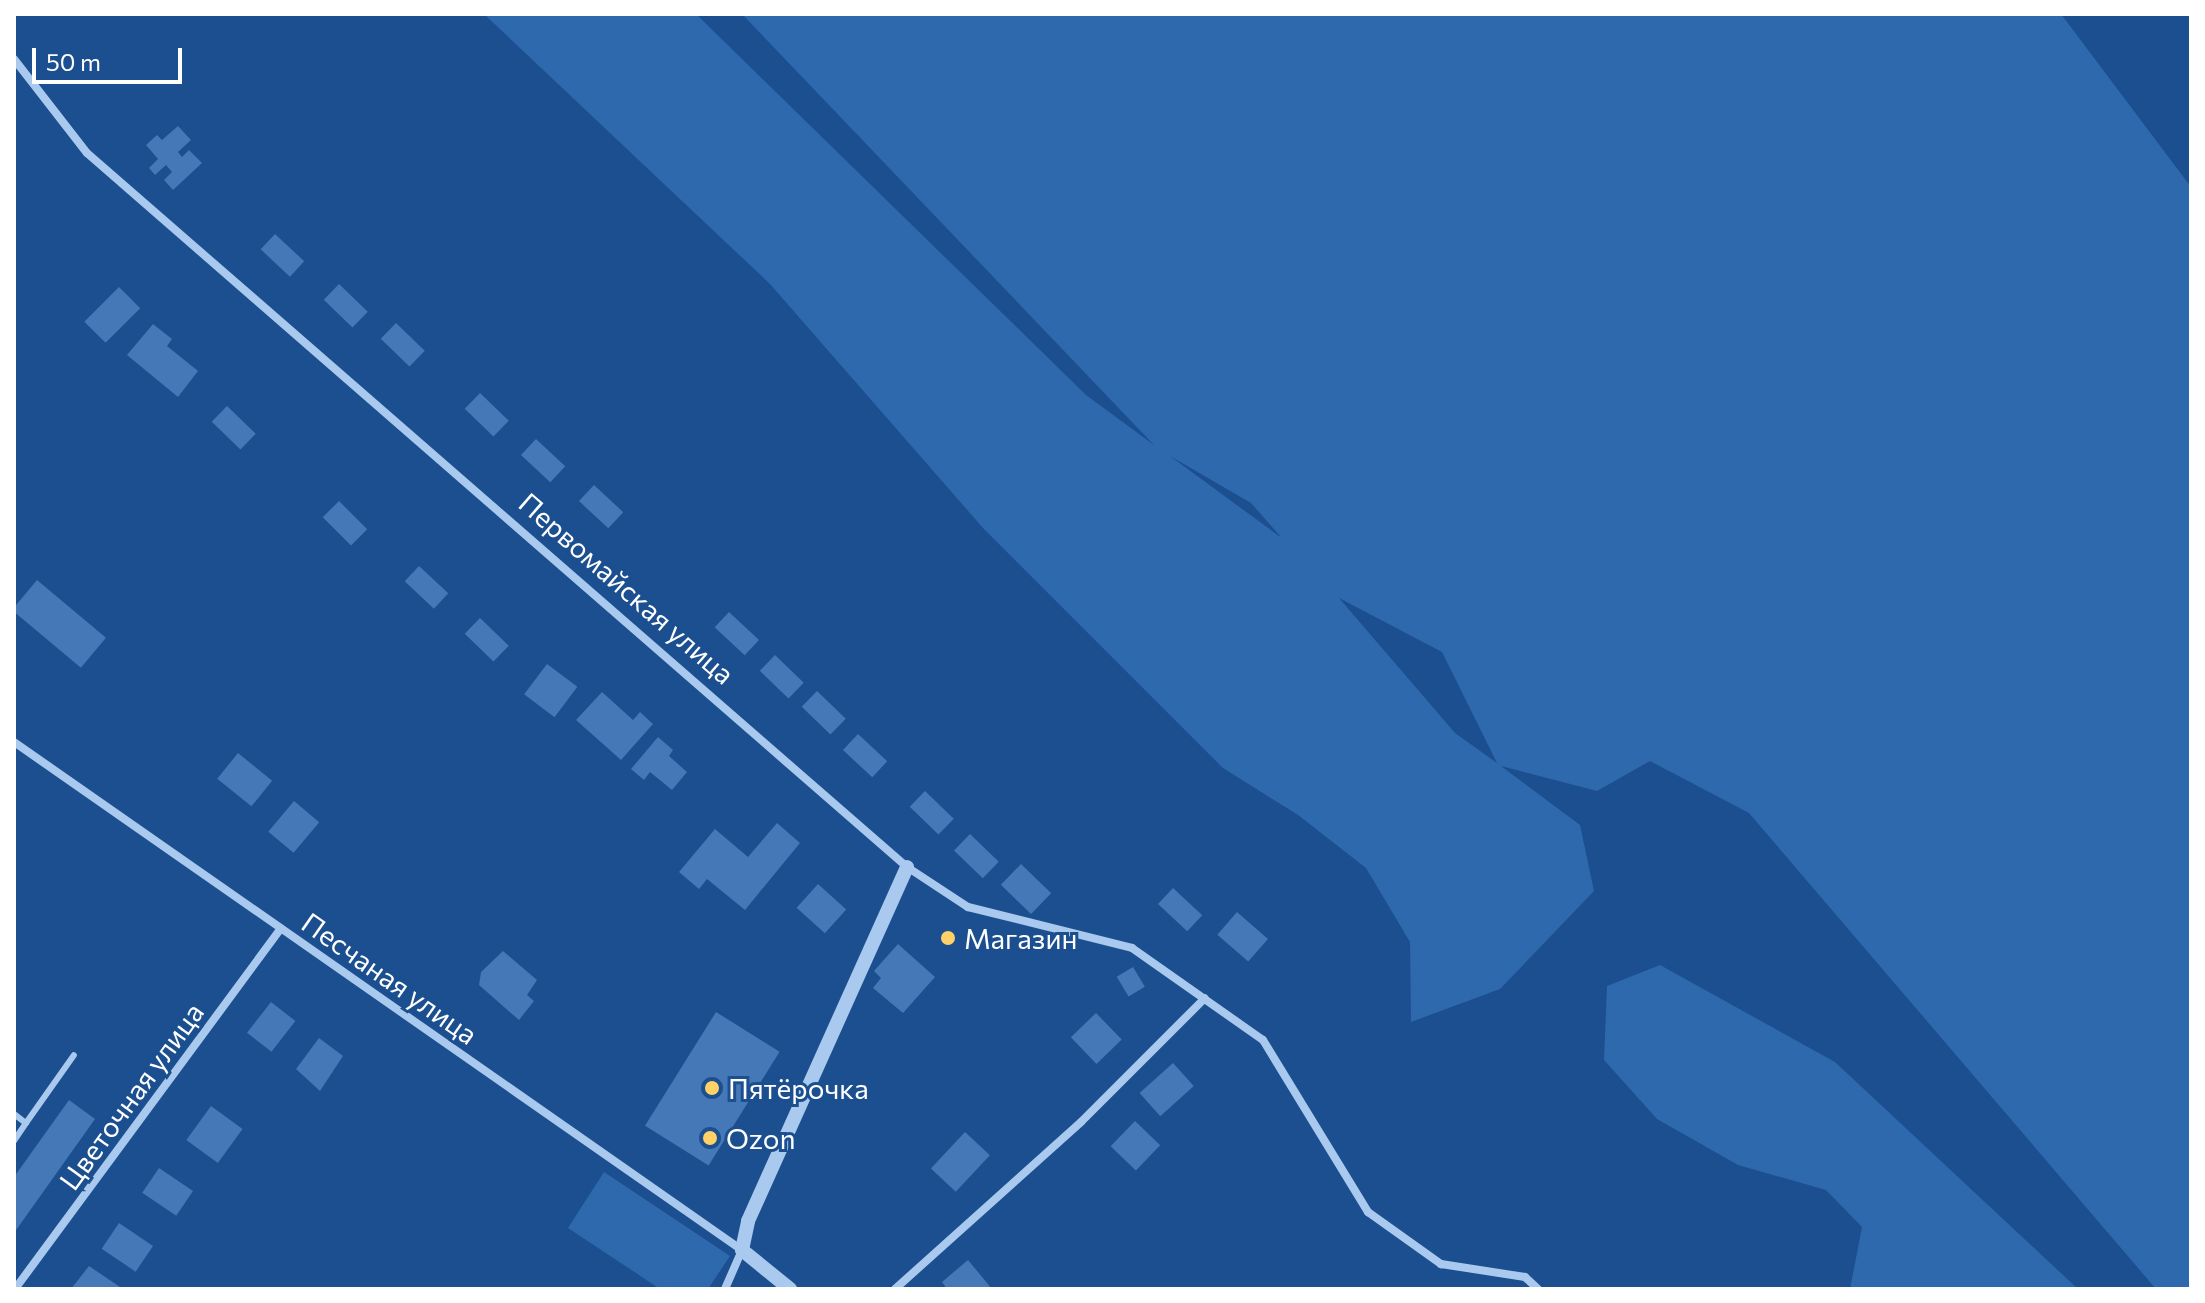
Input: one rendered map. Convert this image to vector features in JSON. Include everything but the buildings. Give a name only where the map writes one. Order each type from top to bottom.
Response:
[{"type":"street","name":"Первомайская улица","points":[[14,59],[87,153],[907,867],[968,907],[1132,948],[1263,1040],[1368,1212],[1441,1264],[1525,1277],[1538,1289]]},
{"type":"street","name":"Песчаная улица","points":[[14,742],[742,1250]]},
{"type":"street","points":[[725,1289],[742,1250],[748,1221],[907,867]]},
{"type":"street","name":"Цветочная улица","points":[[15,1289],[281,928]]},
{"type":"street","points":[[895,1289],[1081,1122],[1205,998]]},
{"type":"street","points":[[742,1250],[790,1289]]},
{"type":"lane","points":[[14,1141],[74,1055]]},
{"type":"lane","points":[[14,1114],[26,1123]]},
{"type":"shaded area","points":[[484,14],[696,14],[1086,395],[1154,445],[742,14],[2061,14],[2191,187],[2191,1289],[2156,1289],[1749,813],[1650,761],[1597,791],[1501,766],[1580,825],[1594,891],[1500,989],[1411,1022],[1410,942],[1366,868],[1298,815],[1223,768],[983,528],[770,284]],"holes":[[[1170,456],[1251,503],[1280,536],[1279,536]],[[1339,598],[1442,652],[1497,763],[1455,733]]]},
{"type":"shaded area","points":[[1660,965],[1835,1062],[2078,1289],[1850,1289],[1862,1227],[1826,1190],[1738,1165],[1657,1119],[1604,1060],[1607,986]]},
{"type":"shaded area","points":[[604,1172],[730,1256],[708,1289],[660,1289],[568,1228]]},
{"type":"place","name":"Магазин","points":[[948,938]]},
{"type":"place","name":"Пятёрочка","points":[[712,1088]]},
{"type":"place","name":"Ozon","points":[[710,1138]]}]
